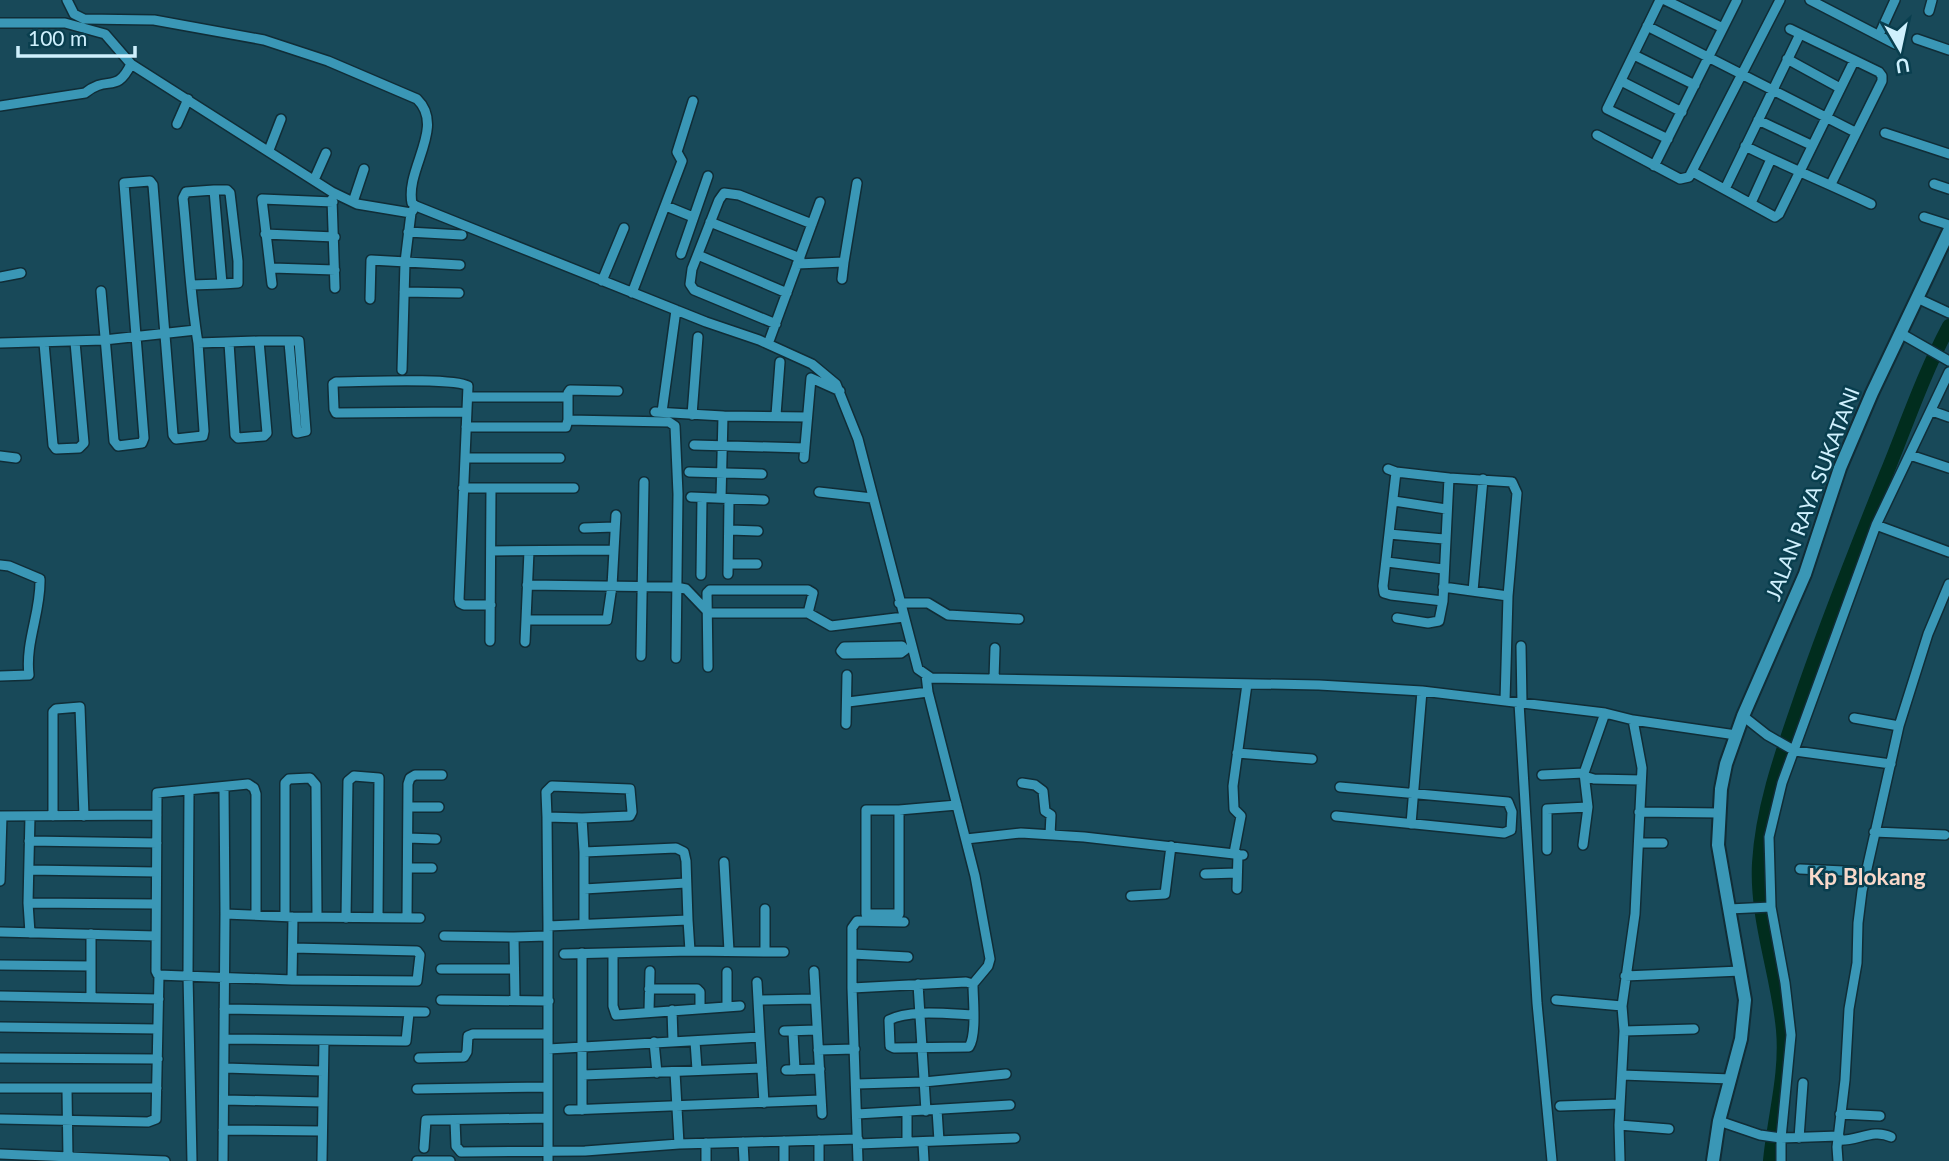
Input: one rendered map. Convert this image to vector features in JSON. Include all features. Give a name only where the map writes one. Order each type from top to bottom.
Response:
[{"type":"main road","name":"JALAN RAYA SUKATANI","points":[[1713,1161],[1719,1121],[1743,1022],[1745,1000],[1719,859],[1719,813],[1726,764],[1743,716],[1805,574],[1840,468],[1949,231]]},
{"type":"street","points":[[67,0],[74,14],[105,34],[131,64],[269,150],[314,180],[332,197],[335,288]]},
{"type":"street","points":[[1668,139],[1607,109],[1647,26],[1663,0],[1723,28]]},
{"type":"street","points":[[1654,166],[1737,0]]},
{"type":"street","points":[[1597,135],[1680,179],[1689,177],[1780,0]]},
{"type":"street","points":[[1810,0],[1823,3],[1895,44]]},
{"type":"street","points":[[1879,36],[1894,0]]},
{"type":"street","points":[[1929,11],[1932,0]]},
{"type":"street","points":[[0,23],[154,20],[264,40],[328,61],[417,99],[425,107],[429,123],[410,188],[413,210],[405,262],[401,370]]},
{"type":"street","points":[[1647,26],[1855,132]]},
{"type":"street","points":[[1790,29],[1882,76],[1882,81],[1831,184]]},
{"type":"street","points":[[1725,189],[1800,34]]},
{"type":"street","points":[[1917,40],[1949,50]]},
{"type":"street","points":[[1634,55],[1695,85]]},
{"type":"street","points":[[1787,59],[1840,88]]},
{"type":"street","points":[[1693,172],[1775,216],[1779,214],[1854,61]]},
{"type":"street","points":[[0,106],[85,93],[96,85],[119,82],[131,64]]},
{"type":"street","points":[[1621,81],[1682,112]]},
{"type":"street","points":[[177,124],[188,99]]},
{"type":"street","points":[[632,293],[682,161],[677,152],[693,101]]},
{"type":"street","points":[[269,150],[281,119]]},
{"type":"street","points":[[1758,120],[1811,145]]},
{"type":"street","points":[[1885,133],[1949,154]]},
{"type":"street","points":[[1745,146],[1798,173],[1831,184],[1871,204]]},
{"type":"street","points":[[314,180],[326,153]]},
{"type":"street","points":[[1751,203],[1771,159]]},
{"type":"street","points":[[353,202],[364,169]]},
{"type":"street","points":[[681,254],[708,176]]},
{"type":"street","points":[[101,291],[114,441],[118,446],[142,443],[144,438],[123,186],[126,181],[150,181],[153,185],[173,435],[176,439],[203,436],[198,343],[191,285],[184,194],[227,190],[230,193],[238,261],[237,283],[191,285]]},
{"type":"street","points":[[842,279],[857,183]]},
{"type":"street","points":[[1934,184],[1949,189]]},
{"type":"street","points":[[214,190],[222,284]]},
{"type":"street","points":[[776,324],[694,290],[689,279],[721,196],[728,192],[812,224]]},
{"type":"street","points":[[272,284],[262,199],[332,197],[413,210],[812,363],[836,384],[858,439],[904,617],[909,650],[918,669],[926,675],[944,679],[1248,684],[1422,691],[1605,713],[1633,720],[1736,735]]},
{"type":"street","points":[[768,344],[820,202]]},
{"type":"street","points":[[666,206],[693,217]]},
{"type":"street","points":[[1924,216],[1949,225]]},
{"type":"street","points":[[710,222],[798,261],[845,262]]},
{"type":"street","points":[[602,281],[624,228]]},
{"type":"street","points":[[408,232],[462,235]]},
{"type":"street","points":[[265,234],[335,237]]},
{"type":"street","points":[[698,255],[787,293]]},
{"type":"street","points":[[370,299],[371,260],[460,265]]},
{"type":"street","points":[[272,268],[335,270]]},
{"type":"street","points":[[0,277],[21,274]]},
{"type":"street","points":[[404,292],[459,293]]},
{"type":"street","points":[[1917,298],[1945,311]]},
{"type":"street","points":[[676,310],[659,412],[807,417]]},
{"type":"street","points":[[0,343],[75,342],[196,331]]},
{"type":"street","points":[[1900,333],[1946,359]]},
{"type":"street","points":[[692,415],[698,337]]},
{"type":"street","points":[[229,343],[235,435],[238,438],[264,436],[267,433],[259,341]]},
{"type":"street","points":[[198,343],[299,341],[306,432],[297,433],[289,342]]},
{"type":"street","points":[[44,343],[53,445],[56,449],[79,448],[84,443],[75,342]]},
{"type":"street","points":[[776,415],[780,362]]},
{"type":"street","points":[[1782,1161],[1780,1138],[1791,1035],[1785,983],[1769,907],[1769,837],[1792,749],[1876,525],[1949,372]]},
{"type":"street","points":[[804,458],[811,378],[840,391]]},
{"type":"street","points":[[466,412],[336,413],[333,384],[458,382],[468,386],[460,603],[491,605]]},
{"type":"street","points":[[466,427],[566,427],[570,390],[618,391]]},
{"type":"street","points":[[469,397],[568,397]]},
{"type":"street","points":[[1932,411],[1949,417]]},
{"type":"street","points":[[723,416],[721,475],[730,530],[729,569],[757,564]]},
{"type":"street","points":[[568,420],[673,423],[678,494],[676,658]]},
{"type":"street","points":[[694,445],[805,448]]},
{"type":"street","points":[[1910,455],[1949,468]]},
{"type":"street","points":[[0,456],[16,458]]},
{"type":"street","points":[[464,458],[560,458]]},
{"type":"street","points":[[1443,601],[1384,593],[1394,501],[1392,470],[1449,478],[1512,482],[1516,486],[1508,596],[1505,701]]},
{"type":"street","points":[[689,472],[721,475],[762,474]]},
{"type":"street","points":[[1397,618],[1428,623],[1439,621],[1443,601],[1449,478]]},
{"type":"street","points":[[1473,591],[1483,479]]},
{"type":"street","points":[[642,656],[644,482]]},
{"type":"street","points":[[463,488],[574,488]]},
{"type":"street","points":[[490,641],[491,488]]},
{"type":"street","points":[[819,492],[872,498]]},
{"type":"street","points":[[691,498],[764,500]]},
{"type":"street","points":[[701,575],[702,498]]},
{"type":"street","points":[[1394,501],[1446,509]]},
{"type":"street","points":[[526,620],[605,622],[609,617],[612,586],[615,515]]},
{"type":"street","points":[[1876,525],[1949,552]]},
{"type":"street","points":[[584,528],[615,527]]},
{"type":"street","points":[[730,530],[758,531]]},
{"type":"street","points":[[1389,534],[1444,539]]},
{"type":"street","points":[[491,551],[614,550]]},
{"type":"street","points":[[525,642],[529,551]]},
{"type":"street","points":[[1387,562],[1443,569]]},
{"type":"street","points":[[0,565],[40,579],[40,598],[34,620],[29,675],[0,676]]},
{"type":"street","points":[[1838,1161],[1849,1009],[1857,962],[1858,923],[1866,872],[1899,726],[1928,634],[1949,584]]},
{"type":"street","points":[[527,585],[676,587],[686,589],[709,613],[808,612],[831,626],[904,617]]},
{"type":"street","points":[[1443,587],[1508,596]]},
{"type":"street","points":[[708,667],[707,593],[710,590],[808,590],[813,593],[813,597],[808,612]]},
{"type":"street","points":[[899,603],[928,603],[948,615],[1019,619]]},
{"type":"street","points":[[902,646],[909,650],[901,653],[844,654],[841,651],[844,647],[902,646]]},
{"type":"street","points":[[1521,646],[1520,704],[1537,1003],[1552,1161]]},
{"type":"street","points":[[994,679],[995,648]]},
{"type":"street","points":[[846,724],[847,675]]},
{"type":"street","points":[[926,675],[966,839],[990,959],[989,966],[973,984],[973,1014],[972,1041],[969,1047],[890,1046],[889,1020],[893,1017],[973,1014]]},
{"type":"street","points":[[1237,889],[1241,816],[1234,809],[1233,801],[1237,753],[1248,684]]},
{"type":"street","points":[[1411,824],[1422,691]]},
{"type":"street","points":[[848,702],[928,692]]},
{"type":"street","points":[[53,816],[53,712],[56,709],[80,707],[84,816]]},
{"type":"street","points":[[1583,845],[1588,807],[1584,775],[1605,713]]},
{"type":"street","points":[[1743,716],[1767,735],[1792,749],[1891,764]]},
{"type":"street","points":[[1854,718],[1899,726]]},
{"type":"street","points":[[1620,1161],[1619,1125],[1624,1031],[1622,1006],[1635,914],[1642,768],[1633,720]]},
{"type":"street","points":[[1237,753],[1312,760]]},
{"type":"street","points":[[407,918],[410,778],[415,775],[442,775]]},
{"type":"street","points":[[1542,775],[1584,775],[1594,779],[1641,780]]},
{"type":"street","points":[[346,918],[348,781],[354,776],[379,778],[377,917]]},
{"type":"street","points":[[292,980],[293,948],[289,916],[285,783],[289,779],[310,778],[316,785],[317,917]]},
{"type":"street","points":[[1023,783],[1035,785],[1044,791],[1045,811],[1051,815],[1051,835]]},
{"type":"street","points":[[0,1119],[154,1121],[158,1117],[158,793],[248,784],[254,788],[257,794],[256,915]]},
{"type":"street","points":[[547,817],[629,816],[632,812],[630,789],[552,786],[547,788],[546,792],[548,1156]]},
{"type":"street","points":[[223,1161],[224,787]]},
{"type":"street","points":[[1336,816],[1506,834],[1511,830],[1508,802],[1340,787]]},
{"type":"street","points":[[189,790],[191,1161]]},
{"type":"street","points":[[899,810],[899,914],[866,914],[866,810],[957,805]]},
{"type":"street","points":[[409,807],[439,807]]},
{"type":"street","points":[[1547,850],[1547,809],[1588,807]]},
{"type":"street","points":[[1639,812],[1719,813]]},
{"type":"street","points":[[0,881],[1,816],[157,815]]},
{"type":"street","points":[[30,816],[30,933]]},
{"type":"street","points":[[582,818],[584,923]]},
{"type":"street","points":[[1874,832],[1945,835]]},
{"type":"street","points":[[966,839],[1021,833],[1119,839],[1238,854]]},
{"type":"street","points":[[408,838],[436,839]]},
{"type":"street","points":[[29,841],[157,843]]},
{"type":"street","points":[[1639,843],[1663,843]]},
{"type":"street","points":[[1132,896],[1165,894],[1171,846]]},
{"type":"street","points":[[584,852],[676,848],[684,852],[690,951]]},
{"type":"street","points":[[724,862],[729,951]]},
{"type":"street","points":[[408,868],[432,868]]},
{"type":"street","points":[[1800,869],[1866,872]]},
{"type":"street","points":[[29,870],[156,872]]},
{"type":"street","points":[[1205,874],[1237,873]]},
{"type":"street","points":[[584,889],[686,883]]},
{"type":"street","points":[[28,903],[156,904]]},
{"type":"street","points":[[1729,909],[1769,907]]},
{"type":"street","points":[[765,909],[765,952]]},
{"type":"street","points":[[225,914],[420,918]]},
{"type":"street","points":[[444,936],[514,937],[584,923],[688,920]]},
{"type":"street","points":[[858,1161],[852,928],[857,921],[904,922]]},
{"type":"street","points":[[0,932],[156,936]]},
{"type":"street","points":[[91,934],[91,997]]},
{"type":"street","points":[[514,937],[515,1000]]},
{"type":"street","points":[[159,975],[417,982],[420,955],[417,951],[293,948]]},
{"type":"street","points":[[564,954],[690,951],[784,953]]},
{"type":"street","points":[[582,953],[582,1110]]},
{"type":"street","points":[[613,954],[614,1013],[620,1015],[740,1006]]},
{"type":"street","points":[[853,954],[908,957]]},
{"type":"street","points":[[0,965],[91,966]]},
{"type":"street","points":[[441,969],[514,969]]},
{"type":"street","points":[[649,1012],[650,971]]},
{"type":"street","points":[[814,971],[822,1114]]},
{"type":"street","points":[[1625,976],[1741,971]]},
{"type":"street","points":[[727,972],[727,1006]]},
{"type":"street","points":[[757,982],[764,1102]]},
{"type":"street","points":[[918,984],[926,1111]]},
{"type":"street","points":[[852,988],[973,984]]},
{"type":"street","points":[[649,989],[697,989],[700,1008]]},
{"type":"street","points":[[0,996],[159,999]]},
{"type":"street","points":[[758,1000],[815,999]]},
{"type":"street","points":[[441,1000],[549,1001]]},
{"type":"street","points":[[1556,1000],[1622,1006]]},
{"type":"street","points":[[224,1009],[425,1013]]},
{"type":"street","points":[[672,1010],[673,1041]]},
{"type":"street","points":[[224,1039],[407,1041],[409,1013]]},
{"type":"street","points":[[0,1027],[158,1029]]},
{"type":"street","points":[[1624,1031],[1694,1029]]},
{"type":"street","points":[[817,1031],[789,1031],[790,1070],[820,1069]]},
{"type":"street","points":[[419,1058],[464,1057],[468,1036],[472,1034],[548,1034]]},
{"type":"street","points":[[548,1049],[760,1037]]},
{"type":"street","points":[[321,1161],[324,1041]]},
{"type":"street","points":[[695,1041],[697,1070]]},
{"type":"street","points":[[654,1042],[657,1073]]},
{"type":"street","points":[[818,1050],[855,1049]]},
{"type":"street","points":[[0,1058],[158,1059]]},
{"type":"street","points":[[225,1068],[323,1072]]},
{"type":"street","points":[[583,1075],[762,1068]]},
{"type":"street","points":[[675,1072],[678,1144]]},
{"type":"street","points":[[857,1084],[924,1082],[1006,1074]]},
{"type":"street","points":[[1622,1075],[1731,1079]]},
{"type":"street","points":[[1799,1138],[1803,1083]]},
{"type":"street","points":[[417,1089],[547,1087]]},
{"type":"street","points":[[0,1088],[158,1088]]},
{"type":"street","points":[[67,1090],[68,1158]]},
{"type":"street","points":[[224,1100],[322,1102]]},
{"type":"street","points":[[569,1110],[821,1100]]},
{"type":"street","points":[[1560,1106],[1620,1104]]},
{"type":"street","points":[[857,1114],[1010,1105]]},
{"type":"street","points":[[937,1110],[939,1141]]},
{"type":"street","points":[[907,1112],[907,1142]]},
{"type":"street","points":[[1840,1114],[1880,1116]]},
{"type":"street","points":[[424,1148],[421,1120],[547,1118]]},
{"type":"street","points":[[455,1120],[456,1146],[461,1152],[548,1156],[585,1156],[678,1144],[819,1140],[923,1143],[1015,1139]]},
{"type":"street","points":[[1719,1121],[1760,1135],[1780,1138],[1856,1140],[1864,1135],[1884,1134],[1891,1137]]},
{"type":"street","points":[[1619,1125],[1669,1129]]},
{"type":"street","points":[[223,1130],[321,1131]]},
{"type":"street","points":[[819,1140],[819,1161]]},
{"type":"street","points":[[784,1141],[784,1161]]},
{"type":"street","points":[[743,1142],[744,1161]]},
{"type":"street","points":[[706,1143],[706,1161]]},
{"type":"street","points":[[923,1143],[924,1161]]},
{"type":"street","points":[[0,1154],[165,1161]]},
{"type":"street","points":[[418,1161],[450,1161]]},
{"type":"waterway","points":[[1770,1161],[1784,1047],[1759,884],[1761,843],[1768,804],[1784,746],[1829,620],[1916,398],[1949,326]]},
{"type":"district","name":"Kp Blokang","points":[[1867,877]]}]
